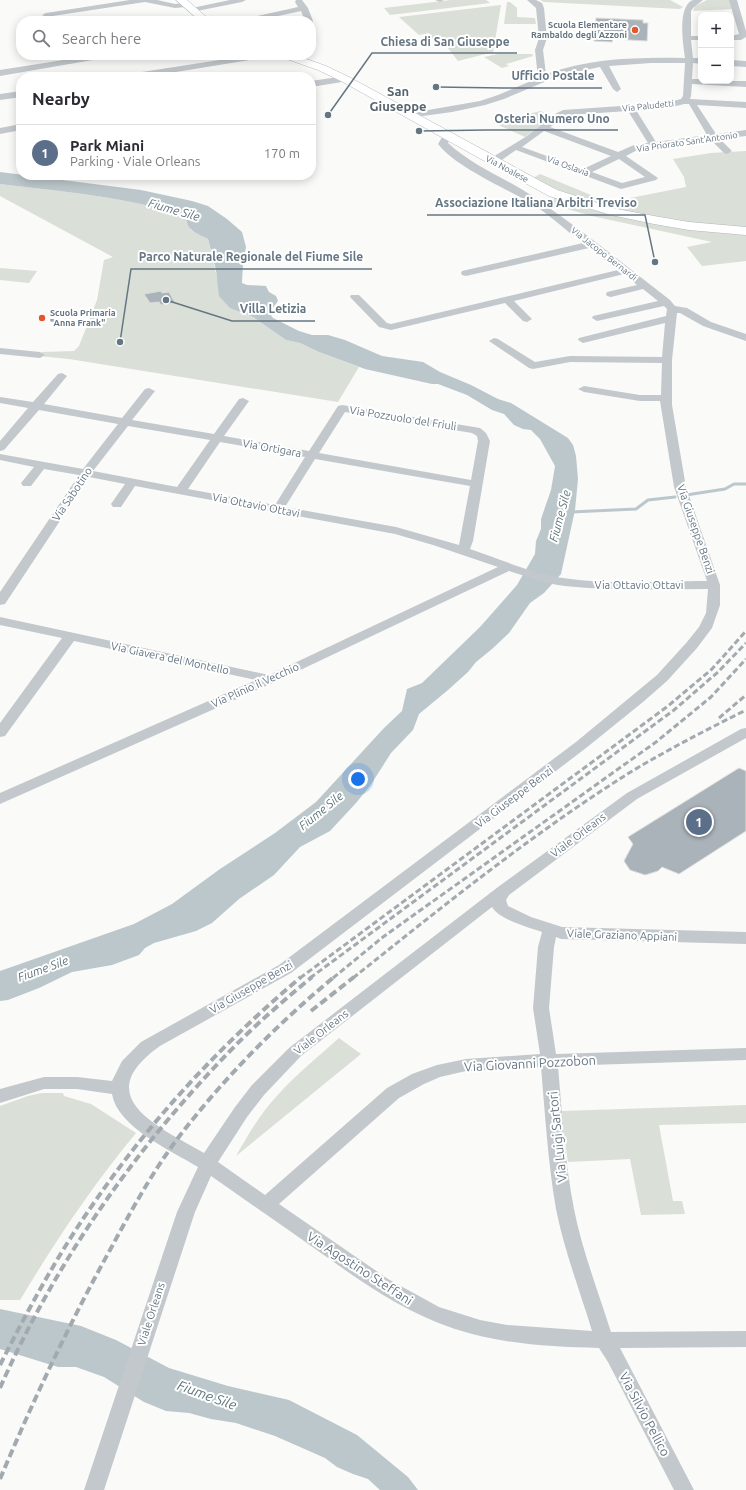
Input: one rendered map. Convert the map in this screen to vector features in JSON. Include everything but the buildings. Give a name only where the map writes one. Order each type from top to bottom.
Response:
[{"type":"main road","points":[[187,5],[200,16]]},
{"type":"main road","name":"Via Noalese","points":[[299,60],[322,68],[345,79],[498,165],[553,193],[615,212],[689,226],[746,231]]},
{"type":"street","points":[[46,15],[145,0],[175,6],[242,0]]},
{"type":"street","points":[[298,0],[304,8],[307,16]]},
{"type":"street","points":[[531,0],[539,5],[543,38],[539,50],[543,80]]},
{"type":"street","name":"Via Paludetti","points":[[498,165],[498,158],[566,112],[631,109],[688,102],[689,60],[687,38],[687,3],[700,0]]},
{"type":"street","points":[[733,0],[742,35],[738,38],[734,38]]},
{"type":"street","points":[[267,16],[304,8]]},
{"type":"street","points":[[687,38],[698,38]]},
{"type":"street","points":[[0,73],[79,60]]},
{"type":"street","points":[[161,72],[236,60]]},
{"type":"street","points":[[411,116],[490,100],[566,71],[604,63],[698,61]]},
{"type":"street","points":[[604,63],[617,89]]},
{"type":"street","points":[[734,63],[746,64]]},
{"type":"street","points":[[316,83],[345,79]]},
{"type":"street","points":[[688,81],[746,84]]},
{"type":"street","points":[[0,98],[16,95]]},
{"type":"street","points":[[688,102],[746,105]]},
{"type":"street","points":[[688,102],[693,106],[713,137],[727,151]]},
{"type":"street","points":[[631,109],[654,145]]},
{"type":"street","points":[[544,128],[620,156]]},
{"type":"street","points":[[0,131],[16,129]]},
{"type":"street","name":"Via Priorato Sant'Antonio","points":[[584,172],[637,147],[746,133]]},
{"type":"street","name":"Via Jacopo Bernardi","points":[[447,136],[444,140],[444,145],[473,167],[534,201],[645,286],[670,310]]},
{"type":"street","name":"Via Oslavia","points":[[515,147],[621,186],[653,178],[620,156]]},
{"type":"street","points":[[460,157],[458,153],[459,151],[473,151]]},
{"type":"street","points":[[466,273],[591,244]]},
{"type":"street","points":[[355,297],[383,325],[391,327],[625,271]]},
{"type":"street","name":"Via Jacopo Bernardi","points":[[611,294],[645,286]]},
{"type":"street","points":[[507,299],[527,319]]},
{"type":"street","points":[[583,340],[670,310]]},
{"type":"street","name":"Via Jacopo Bernardi","points":[[597,318],[670,310],[683,310],[707,324],[746,338]]},
{"type":"street","name":"Via Giuseppe Benzi","points":[[120,1088],[125,1069],[133,1058],[142,1050],[285,969],[329,938],[581,745],[638,699],[662,678],[692,645],[705,628],[714,605],[714,585],[680,487],[666,398],[670,310]]},
{"type":"street","points":[[494,342],[532,366],[570,358],[667,360]]},
{"type":"street","points":[[0,351],[40,355]]},
{"type":"street","points":[[0,448],[34,406],[62,376]]},
{"type":"street","points":[[584,389],[640,398],[666,398]]},
{"type":"street","name":"Via Sabotino","points":[[0,602],[86,474],[149,391]]},
{"type":"street","name":"Via Ortigara","points":[[0,400],[476,484]]},
{"type":"street","points":[[180,491],[215,438],[243,401]]},
{"type":"street","name":"Via Pozzuolo del Friuli","points":[[278,509],[342,408],[470,428],[479,432],[484,438],[476,484]]},
{"type":"street","name":"Via Ottavio Ottavi","points":[[0,458],[396,531],[541,577],[564,582],[610,585],[714,585]]},
{"type":"street","points":[[27,483],[41,465]]},
{"type":"street","points":[[116,504],[132,482]]},
{"type":"street","points":[[463,551],[467,541],[476,484]]},
{"type":"street","name":"Via Plinio il Vecchio","points":[[0,799],[270,679],[514,568]]},
{"type":"street","name":"Via Giavera del Montello","points":[[0,621],[270,679]]},
{"type":"street","points":[[0,733],[70,637]]},
{"type":"street","name":"Viale Orleans","points":[[94,1490],[151,1313],[186,1212],[207,1164],[241,1112],[272,1075],[295,1052],[503,892],[632,796],[746,732]]},
{"type":"street","points":[[503,892],[498,900],[499,906],[503,910]]},
{"type":"street","name":"Viale Graziano Appiani","points":[[470,918],[484,912],[503,910],[550,930],[578,934],[746,938]]},
{"type":"street","name":"Via Luigi Sartori","points":[[550,930],[546,947],[541,1008],[549,1060],[565,1208],[569,1226],[604,1340]]},
{"type":"street","name":"Via Giovanni Pozzobon","points":[[266,1205],[393,1093],[418,1079],[437,1071],[466,1065],[549,1060],[746,1054]]},
{"type":"street","points":[[0,1096],[44,1083],[77,1083],[120,1088],[121,1099],[129,1110],[142,1122],[155,1132],[207,1164]]},
{"type":"street","name":"Via Agostino Steffani","points":[[207,1164],[392,1292],[440,1315],[465,1324],[503,1333],[542,1337],[604,1340],[746,1339]]},
{"type":"street","name":"Via Silvio Pellico","points":[[604,1340],[614,1356],[684,1490]]},
{"type":"shaded area","points":[[451,0],[486,0],[490,3],[390,15],[384,8]]},
{"type":"shaded area","points":[[540,0],[670,0],[683,7],[680,9],[544,2]]},
{"type":"shaded area","points":[[707,0],[731,0],[734,9],[693,11],[695,6]]},
{"type":"shaded area","points":[[507,2],[510,2],[517,8],[517,17],[535,18],[536,24],[504,24]]},
{"type":"shaded area","points":[[501,5],[493,52],[458,61],[441,39],[433,40],[429,33],[419,35],[399,17]]},
{"type":"shaded area","points":[[498,54],[532,54],[533,56],[506,64],[509,66],[502,68],[484,57]]},
{"type":"shaded area","points":[[541,111],[552,117],[525,137],[494,123],[510,115],[515,117]]},
{"type":"shaded area","points":[[746,151],[746,229],[701,225],[632,213],[558,190],[533,178],[540,174],[608,202],[633,205],[630,198],[686,187],[684,177],[673,159],[711,153]]},
{"type":"shaded area","points":[[0,184],[118,199],[188,217],[191,230],[208,239],[218,282],[240,313],[253,317],[286,340],[300,343],[359,367],[338,402],[69,359],[39,356],[42,352],[74,351],[79,346],[97,300],[104,260],[113,257],[0,196]]},
{"type":"shaded area","points":[[554,194],[593,208],[746,234],[746,261],[702,266],[687,247],[712,242],[592,216],[553,205]]},
{"type":"shaded area","points":[[0,268],[37,271],[29,283],[0,280]]},
{"type":"shaded area","points":[[339,1038],[361,1054],[236,1156],[254,1125],[283,1089]]},
{"type":"shaded area","points":[[42,1093],[63,1093],[64,1096],[91,1104],[136,1133],[104,1173],[47,1257],[20,1300],[0,1300],[0,1106],[28,1096]]},
{"type":"shaded area","points":[[746,1105],[746,1123],[659,1125],[673,1201],[682,1201],[685,1214],[641,1215],[630,1159],[568,1162],[561,1111]]},
{"type":"water","name":"Fiume Sile","points":[[0,172],[16,174],[16,180],[63,180],[141,190],[208,206],[227,219],[242,232],[246,247],[243,263],[242,283],[247,285],[266,286],[269,292],[276,296],[278,301],[269,313],[273,318],[299,331],[312,335],[328,335],[345,340],[382,356],[423,362],[440,372],[471,385],[498,399],[511,403],[568,438],[573,445],[576,456],[578,479],[575,510],[561,574],[544,593],[530,603],[509,633],[476,662],[468,672],[448,690],[419,714],[413,730],[391,753],[370,786],[330,831],[300,847],[274,875],[239,899],[212,923],[196,931],[154,943],[145,948],[139,955],[112,965],[72,972],[39,988],[8,1000],[0,1001],[0,971],[134,924],[172,904],[220,869],[275,833],[316,802],[384,728],[402,711],[407,689],[422,683],[480,627],[517,585],[535,554],[536,541],[541,529],[541,519],[551,490],[555,466],[540,439],[531,430],[523,429],[514,425],[504,414],[492,410],[467,395],[438,384],[432,384],[365,369],[319,352],[300,343],[286,340],[253,317],[230,308],[219,296],[216,270],[208,239],[190,228],[187,217],[118,199],[0,184]]},
{"type":"water","name":"Fiume Sile","points":[[0,1309],[81,1326],[116,1340],[169,1368],[228,1386],[289,1400],[357,1435],[408,1477],[418,1490],[380,1490],[368,1479],[337,1467],[325,1458],[275,1436],[236,1423],[211,1419],[189,1413],[166,1411],[144,1402],[104,1377],[76,1367],[58,1367],[0,1349]]},
{"type":"waterway","points":[[686,495],[725,489],[734,484],[746,484]]},
{"type":"waterway","name":"Fiume Sile","points":[[571,512],[636,509],[648,500],[675,497]]},
{"type":"railway","points":[[300,978],[668,706],[712,669],[746,631]]},
{"type":"railway","points":[[310,978],[674,710],[718,672],[746,643]]},
{"type":"railway","points":[[333,978],[383,937],[656,742],[711,697],[746,659]]},
{"type":"railway","points":[[719,718],[746,695]]},
{"type":"railway","points":[[353,978],[488,872],[593,796],[658,756],[746,710]]},
{"type":"railway","points":[[0,1365],[33,1301],[69,1240],[118,1169],[166,1110],[217,1054],[301,977]]},
{"type":"railway","points":[[0,1388],[46,1297],[72,1253],[129,1168],[194,1089],[229,1052],[269,1013],[312,977]]},
{"type":"railway","points":[[0,1479],[38,1392],[80,1306],[125,1222],[157,1168],[193,1119],[230,1076],[291,1015],[334,977]]},
{"type":"railway","points":[[311,1011],[354,977]]},
{"type":"place","name":"Scuola Elementare Rambaldo degli Azzoni","points":[[635,30]]},
{"type":"place","name":"Ufficio Postale","points":[[436,87]]},
{"type":"place","name":"Chiesa di San Giuseppe","points":[[328,115]]},
{"type":"place","name":"Osteria Numero Uno","points":[[419,131]]},
{"type":"place","name":"Associazione Italiana Arbitri Treviso","points":[[655,262]]},
{"type":"place","name":"Villa Letizia","points":[[166,300]]},
{"type":"place","name":"Scuola Primaria \"Anna Frank\"","points":[[42,318]]},
{"type":"place","name":"Parco Naturale Regionale del Fiume Sile","points":[[120,342]]},
{"type":"place","name":"Park Miani","points":[[699,822]]},
{"type":"district","name":"San Giuseppe","points":[[398,98]]}]
